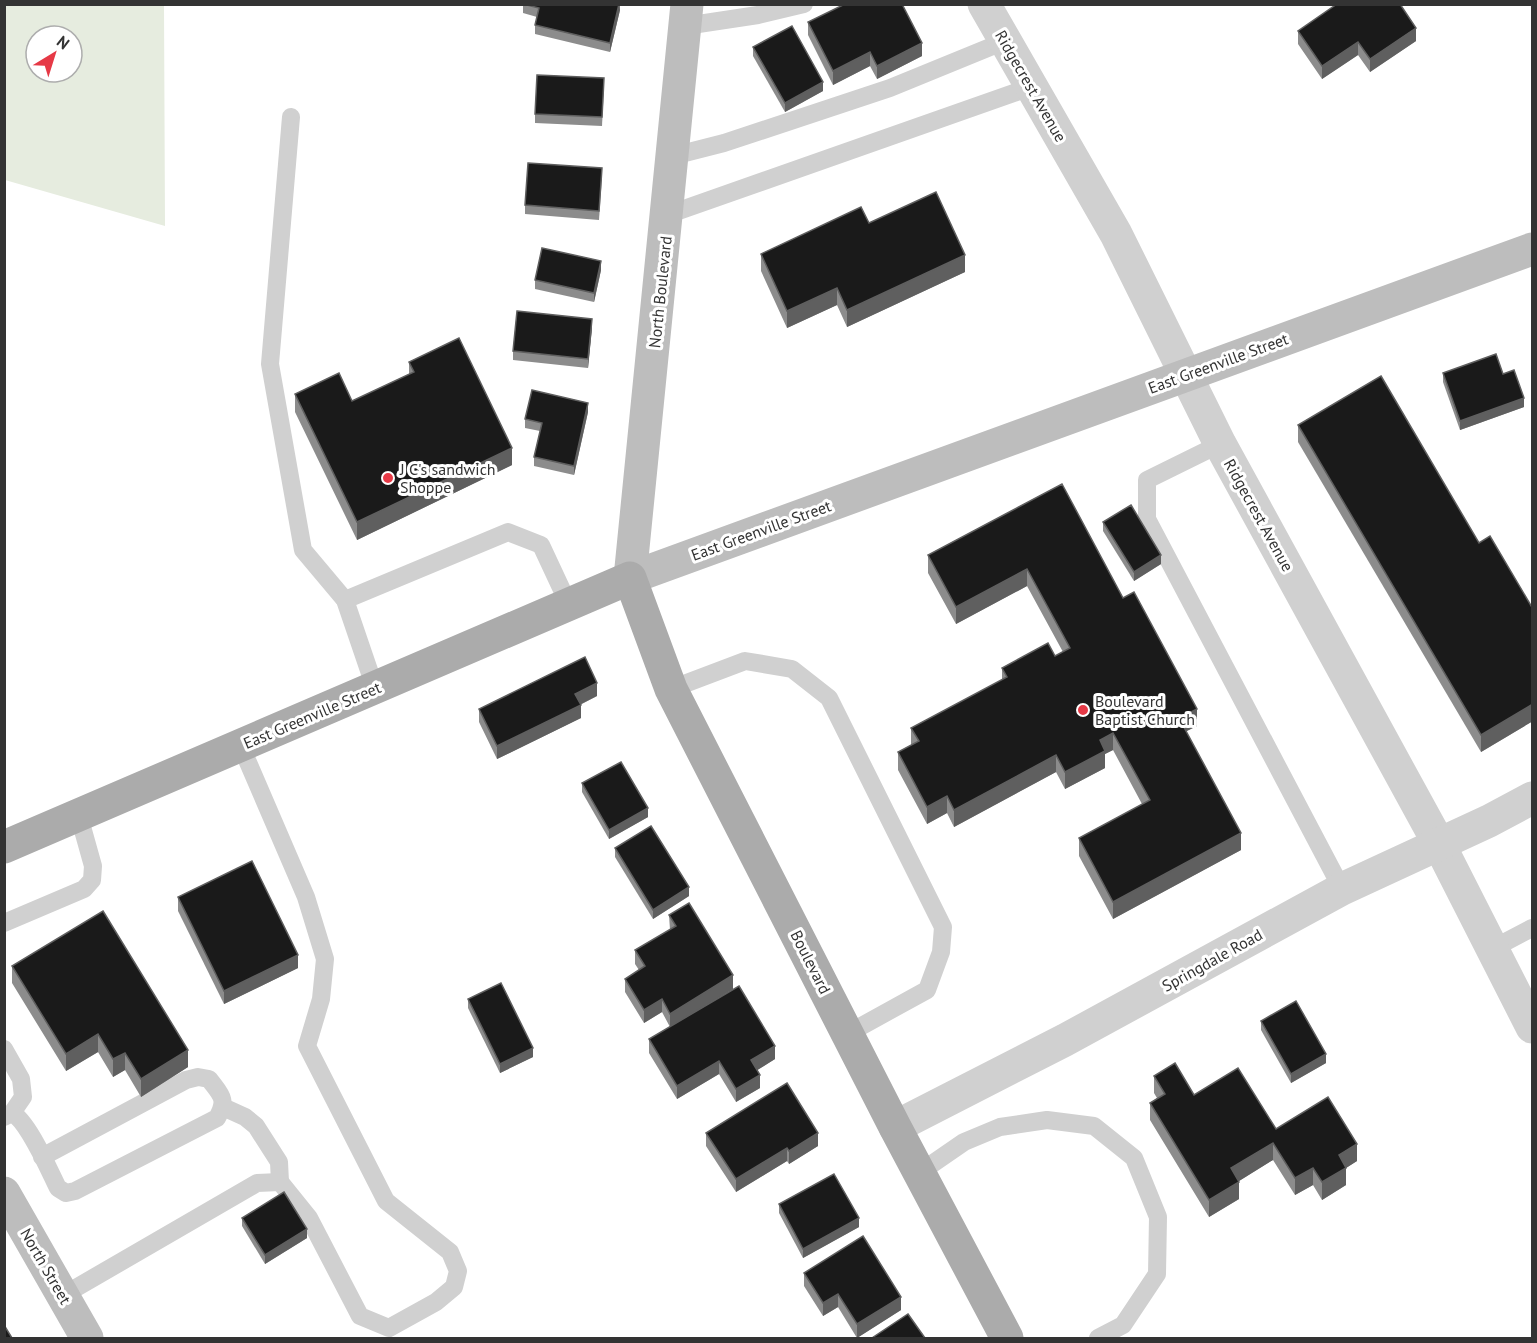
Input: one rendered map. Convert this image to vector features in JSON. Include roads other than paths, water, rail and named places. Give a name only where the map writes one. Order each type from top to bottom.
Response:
[{"type":"main road","name":"North Boulevard","points":[[630,578],[686,15]]},
{"type":"main road","name":"East Greenville Street","points":[[4,848],[630,578],[1533,249]]},
{"type":"main road","name":"Boulevard","points":[[630,578],[672,689],[895,1127],[1007,1338]]},
{"type":"main road","name":"North Street","points":[[4,1193],[87,1338]]},
{"type":"street","name":"Ridgecrest Avenue","points":[[984,4],[1116,234],[1220,444],[1439,844],[1533,1028]]},
{"type":"street","name":"Springdale Road","points":[[895,1127],[1065,1040],[1342,889],[1533,798]]},
{"type":"lane","points":[[686,15],[758,15],[804,4]]},
{"type":"lane","points":[[673,156],[724,143],[890,88],[1005,41]]},
{"type":"lane","points":[[667,214],[1031,87]]},
{"type":"lane","points":[[291,117],[270,364],[303,550],[345,600],[375,688]]},
{"type":"lane","points":[[1220,444],[1147,480],[1147,519],[1342,889]]},
{"type":"lane","points":[[345,600],[508,532],[541,545],[569,605]]},
{"type":"lane","points":[[672,689],[745,661],[792,669],[829,698],[943,927],[941,952],[927,990],[847,1034]]},
{"type":"lane","points":[[223,1107],[245,1117],[256,1126],[279,1162],[280,1182],[309,1218],[360,1316],[389,1328],[436,1302],[454,1287],[458,1271],[450,1252],[386,1201],[307,1046],[321,999],[325,959],[306,897],[241,746]]},
{"type":"lane","points":[[4,923],[84,889],[92,880],[93,866],[79,816]]},
{"type":"lane","points":[[1492,949],[1533,928]]},
{"type":"lane","points":[[4,1049],[21,1079],[23,1097],[8,1115]]},
{"type":"lane","points":[[8,1115],[18,1116],[22,1121],[58,1188],[66,1193],[75,1191],[217,1118],[223,1107],[223,1098],[209,1079],[198,1077],[186,1080],[42,1157]]},
{"type":"lane","points":[[919,1173],[964,1142],[1000,1126],[1047,1120],[1094,1126],[1134,1158],[1158,1217],[1157,1274],[1123,1325],[1098,1338]]},
{"type":"lane","points":[[62,1296],[257,1183],[280,1182]]},
{"type":"place","name":"J C's sandwich Shoppe","points":[[388,478]]},
{"type":"place","name":"Boulevard Baptist Church","points":[[1083,710]]}]
